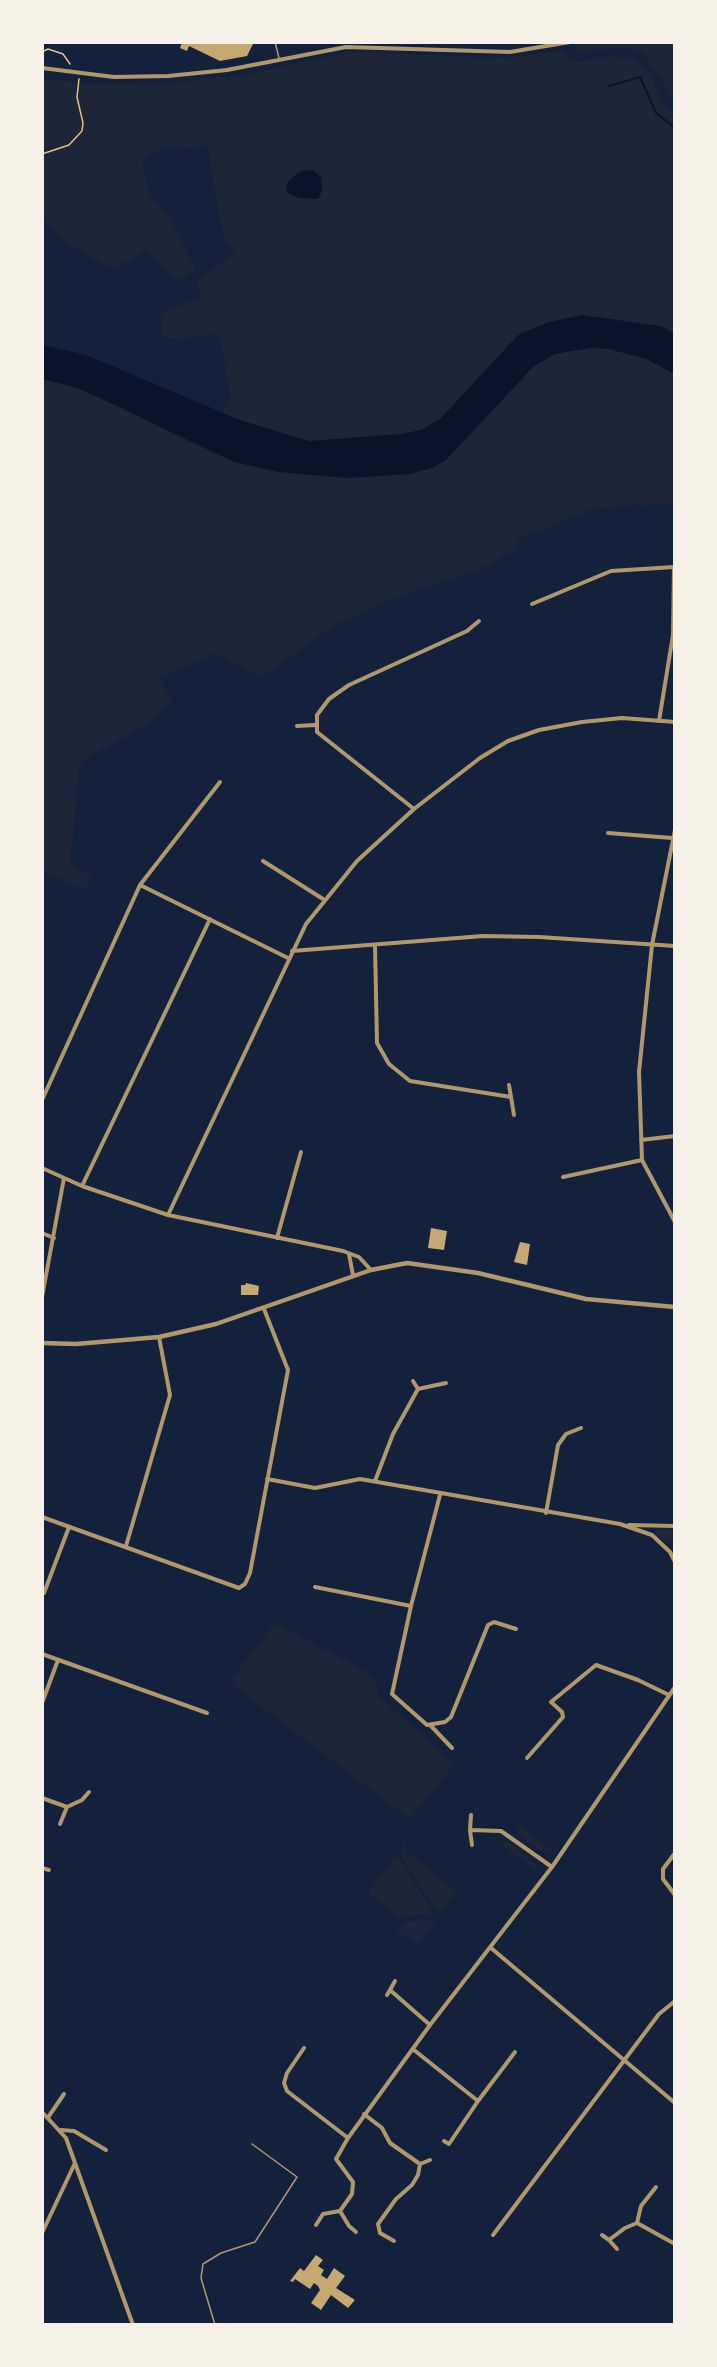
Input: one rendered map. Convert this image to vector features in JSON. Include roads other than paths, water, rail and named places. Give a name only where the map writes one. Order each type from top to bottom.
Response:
[{"type":"street","points":[[42,68],[114,77],[168,76],[226,70],[346,47],[510,52],[570,42]]},
{"type":"street","points":[[532,604],[611,571],[674,567],[673,635],[659,721]]},
{"type":"street","points":[[414,809],[316,732],[315,725],[323,705],[349,685],[467,631],[479,621]]},
{"type":"street","points":[[168,1215],[306,924],[323,899],[357,861],[414,809],[480,758],[508,741],[539,730],[582,722],[622,718],[675,722]]},
{"type":"street","points":[[297,726],[315,725]]},
{"type":"street","points":[[42,1100],[140,885],[220,782]]},
{"type":"street","points":[[675,830],[652,945],[639,1072],[642,1160],[675,1221]]},
{"type":"street","points":[[608,832],[672,838]]},
{"type":"street","points":[[263,861],[323,899]]},
{"type":"street","points":[[140,885],[288,958]]},
{"type":"street","points":[[82,1186],[210,919]]},
{"type":"street","points":[[292,951],[483,936],[539,937],[675,946]]},
{"type":"street","points":[[375,945],[377,1043],[389,1064],[410,1081],[511,1097]]},
{"type":"street","points":[[509,1085],[514,1115]]},
{"type":"street","points":[[641,1140],[675,1136]]},
{"type":"street","points":[[277,1238],[302,1152]]},
{"type":"street","points":[[563,1177],[642,1160]]},
{"type":"street","points":[[42,1168],[82,1186],[168,1215],[359,1257],[371,1270]]},
{"type":"street","points":[[42,1297],[64,1178]]},
{"type":"street","points":[[42,1233],[54,1238]]},
{"type":"street","points":[[349,1254],[353,1275]]},
{"type":"street","points":[[42,1343],[76,1344],[159,1337],[216,1324],[264,1309],[353,1275],[407,1263],[420,1263],[478,1274],[586,1299],[675,1307]]},
{"type":"street","points":[[42,1517],[239,1588],[245,1584],[250,1573],[288,1370],[264,1309]]},
{"type":"street","points":[[126,1546],[170,1395],[159,1337]]},
{"type":"street","points":[[413,1381],[418,1389]]},
{"type":"street","points":[[375,1481],[393,1434],[418,1389],[446,1383]]},
{"type":"street","points":[[546,1513],[558,1445],[566,1434],[581,1428]]},
{"type":"street","points":[[267,1479],[315,1488],[349,1479],[375,1481],[440,1495],[546,1513],[620,1524],[675,1526]]},
{"type":"street","points":[[440,1495],[411,1606],[392,1694],[422,1721],[431,1725],[452,1748]]},
{"type":"street","points":[[620,1524],[652,1535],[670,1552],[675,1562]]},
{"type":"street","points":[[44,1593],[69,1527]]},
{"type":"street","points":[[315,1587],[411,1606]]},
{"type":"street","points":[[431,1725],[451,1717],[490,1622],[516,1629]]},
{"type":"street","points":[[42,1654],[207,1713]]},
{"type":"street","points":[[42,1702],[58,1660]]},
{"type":"street","points":[[527,1758],[563,1717],[562,1712],[551,1702],[596,1665],[638,1680],[669,1695]]},
{"type":"street","points":[[316,2225],[323,2214],[340,2211],[354,2188],[353,2182],[336,2159],[364,2114],[552,1867],[675,1687]]},
{"type":"street","points":[[60,1824],[67,1807],[82,1800],[89,1792]]},
{"type":"street","points":[[42,1798],[67,1807]]},
{"type":"street","points":[[471,1815],[472,1845]]},
{"type":"street","points":[[470,1830],[494,1830],[508,1834],[552,1867]]},
{"type":"street","points":[[675,1853],[663,1869],[663,1879],[675,1895]]},
{"type":"street","points":[[42,1868],[50,1870]]},
{"type":"street","points":[[490,1948],[675,2103]]},
{"type":"street","points":[[387,1995],[395,1981]]},
{"type":"street","points":[[390,1990],[430,2025]]},
{"type":"street","points":[[493,2235],[658,2014],[675,2001]]},
{"type":"street","points":[[304,2048],[287,2073],[284,2083],[287,2091],[348,2138]]},
{"type":"street","points":[[414,2050],[478,2101]]},
{"type":"street","points":[[444,2141],[449,2144],[515,2052]]},
{"type":"street","points":[[49,2116],[64,2094]]},
{"type":"street","points":[[42,2112],[61,2129],[76,2162],[133,2325]]},
{"type":"street","points":[[364,2114],[382,2128],[390,2144],[420,2164]]},
{"type":"street","points":[[61,2129],[74,2131],[106,2150]]},
{"type":"street","points":[[420,2164],[430,2160]]},
{"type":"street","points":[[42,2233],[76,2162]]},
{"type":"street","points":[[394,2241],[380,2233],[378,2224],[396,2199],[412,2185],[418,2175],[420,2164]]},
{"type":"street","points":[[637,2223],[641,2206],[656,2187]]},
{"type":"street","points":[[340,2211],[348,2226],[356,2232]]},
{"type":"street","points":[[609,2240],[625,2228],[637,2223]]},
{"type":"street","points":[[637,2223],[675,2244]]},
{"type":"street","points":[[602,2235],[617,2249]]},
{"type":"lane","points":[[275,42],[279,59]]},
{"type":"lane","points":[[215,2325],[201,2278],[203,2264],[221,2253],[255,2242],[297,2177],[252,2144]]},
{"type":"waterway","points":[[609,86],[640,77],[656,113],[675,128]]}]
